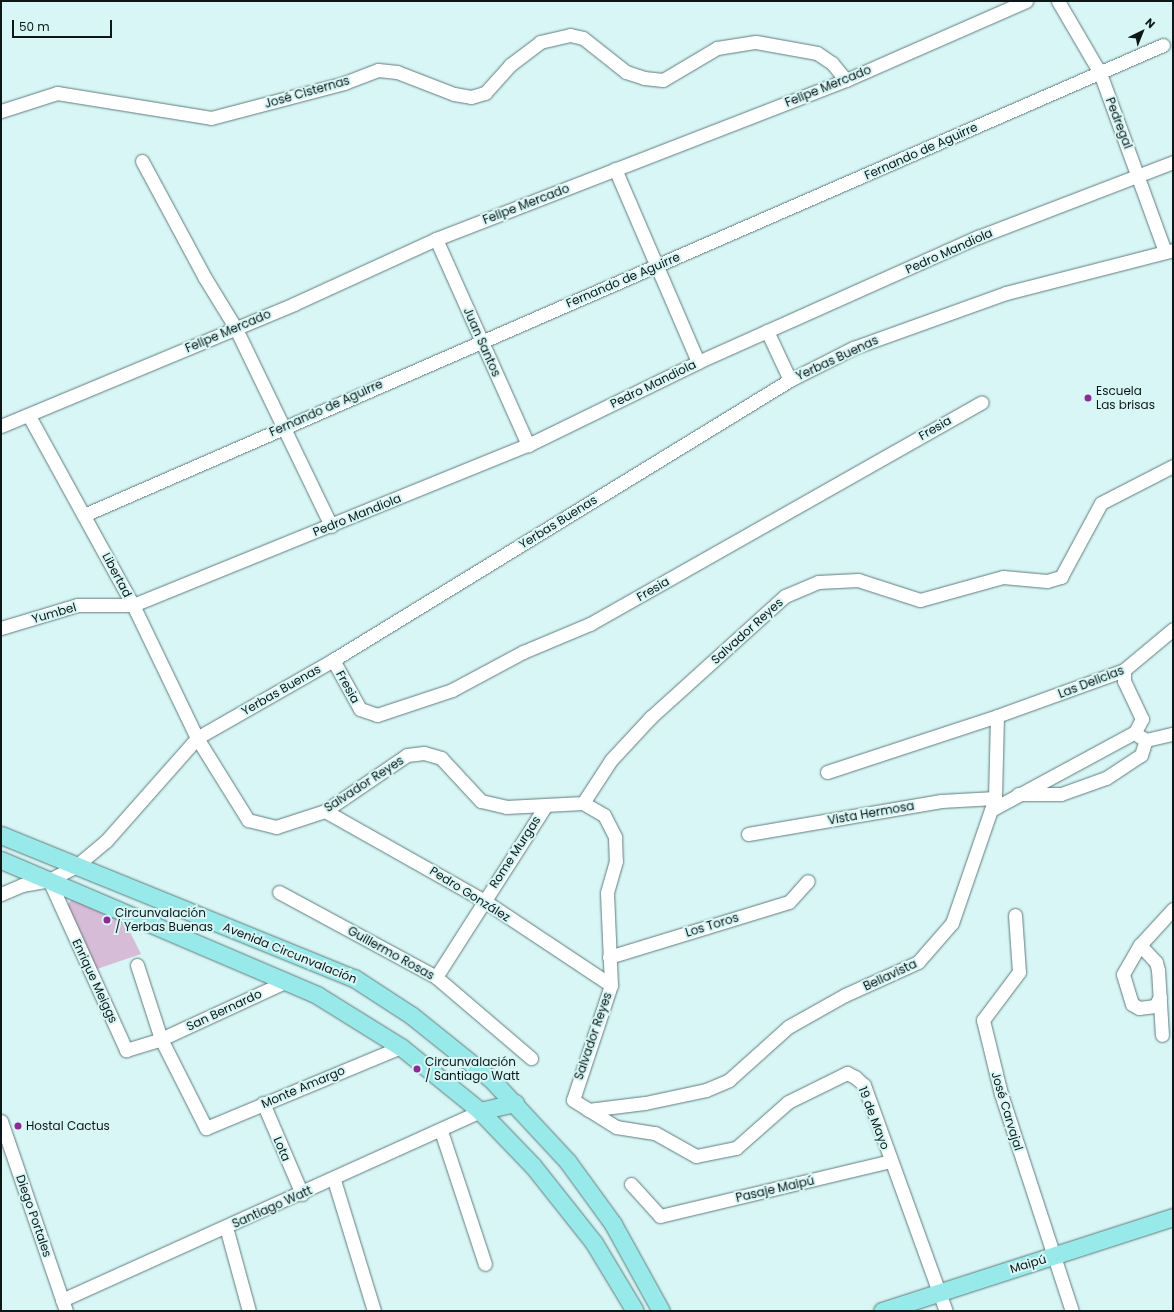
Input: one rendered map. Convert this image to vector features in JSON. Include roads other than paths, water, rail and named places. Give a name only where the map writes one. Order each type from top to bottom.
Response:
[{"type":"main road","name":"Avenida Circunvalación","points":[[1,835],[354,978],[439,1035],[515,1103],[591,1193],[633,1257],[661,1311]]},
{"type":"main road","points":[[1,860],[287,981],[346,1011],[401,1047],[480,1112],[562,1201],[612,1270],[635,1311]]},
{"type":"main road","points":[[480,1112],[515,1103]]},
{"type":"main road","name":"Maipú","points":[[882,1311],[1173,1217]]},
{"type":"street","name":"Felipe Mercado","points":[[1,426],[29,416],[436,239],[846,80],[1026,1]]},
{"type":"street","name":"Pedregal","points":[[1058,1],[1100,73],[1169,251]]},
{"type":"street","name":"José Cisternas","points":[[1,111],[56,93],[211,118],[344,83],[378,70],[397,72],[454,94],[471,97],[485,93],[510,65],[540,42],[570,35],[583,38],[626,72],[644,78],[663,80],[717,48],[756,42],[816,53],[832,63],[846,80]]},
{"type":"street","name":"Fernando de Aguirre","points":[[84,515],[285,426],[1162,45]]},
{"type":"street","points":[[142,161],[205,278],[235,327],[285,426],[331,526]]},
{"type":"street","name":"Pedro Mandiola","points":[[133,606],[528,444],[698,362],[978,237],[1173,162]]},
{"type":"street","points":[[615,169],[698,362]]},
{"type":"street","name":"Juan Santos","points":[[436,239],[528,444]]},
{"type":"street","name":"Yerbas Buenas","points":[[1,894],[22,885],[49,880],[76,866],[106,841],[197,738],[333,660],[790,380],[853,348],[1006,293],[1169,251]]},
{"type":"street","points":[[767,331],[790,380]]},
{"type":"street","name":"Fresia","points":[[333,660],[360,710],[377,715],[452,690],[523,652],[590,624],[982,402]]},
{"type":"street","name":"Libertad","points":[[29,416],[133,606],[197,738]]},
{"type":"street","name":"Salvador Reyes","points":[[583,803],[611,760],[652,717],[785,596],[818,582],[858,580],[920,600],[1003,577],[1047,581],[1061,577],[1101,503],[1173,466]]},
{"type":"street","name":"Yumbel","points":[[1,628],[77,605],[133,606]]},
{"type":"street","name":"Las Delicias","points":[[827,772],[998,716],[1124,670],[1173,628]]},
{"type":"street","points":[[998,716],[993,804],[1135,732],[1142,719],[1124,681],[1124,670]]},
{"type":"street","points":[[1135,732],[1146,740],[1173,734]]},
{"type":"street","name":"Salvador Reyes","points":[[197,738],[248,820],[276,827],[325,811],[407,755],[424,753],[441,758],[481,801],[506,807],[544,808],[583,803],[604,815],[616,837],[616,861],[607,893],[611,986],[573,1094],[577,1105],[588,1110]]},
{"type":"street","points":[[1015,794],[1061,794],[1106,778],[1141,755],[1146,740]]},
{"type":"street","name":"Vista Hermosa","points":[[748,834],[941,801],[993,804]]},
{"type":"street","name":"Bellavista","points":[[588,1110],[652,1101],[706,1090],[729,1080],[788,1027],[845,995],[918,962],[952,923],[993,804]]},
{"type":"street","name":"Rome Murgas","points":[[436,977],[483,900],[544,808]]},
{"type":"street","name":"Pedro González","points":[[325,811],[483,900],[611,986]]},
{"type":"street","name":"Enrique Meiggs","points":[[49,880],[126,1050],[161,1039]]},
{"type":"street","name":"Los Toros","points":[[609,957],[789,902],[808,881]]},
{"type":"street","name":"Guillermo Rosas","points":[[279,892],[436,977],[531,1058]]},
{"type":"street","points":[[1160,997],[1155,1006],[1139,1008],[1132,1004],[1123,974],[1140,945],[1173,910]]},
{"type":"street","name":"José Carvajal","points":[[1015,915],[1019,972],[983,1020],[1001,1094],[1072,1311]]},
{"type":"street","points":[[1140,945],[1156,962],[1162,1035]]},
{"type":"street","points":[[137,965],[161,1039]]},
{"type":"street","name":"San Bernardo","points":[[161,1039],[287,981]]},
{"type":"street","name":"Monte Amargo","points":[[161,1039],[206,1128],[263,1103],[401,1047]]},
{"type":"street","name":"19 de Mayo","points":[[588,1110],[616,1127],[655,1133],[696,1156],[716,1154],[736,1148],[788,1102],[847,1073],[864,1085],[890,1161],[946,1311]]},
{"type":"street","name":"Lota","points":[[263,1103],[302,1194]]},
{"type":"street","name":"Santiago Watt","points":[[64,1305],[226,1228],[441,1132],[480,1112]]},
{"type":"street","name":"Diego Portales","points":[[1,1121],[64,1305]]},
{"type":"street","points":[[441,1132],[485,1264]]},
{"type":"street","name":"Pasaje Maipú","points":[[631,1184],[660,1216],[890,1161]]},
{"type":"street","points":[[334,1180],[374,1311]]},
{"type":"street","points":[[226,1228],[249,1311]]},
{"type":"place","name":"Escuela Las brisas","points":[[1088,398]]},
{"type":"place","name":"Circunvalación / Yerbas Buenas","points":[[107,920]]},
{"type":"place","name":"Circunvalación / Santiago Watt","points":[[417,1069]]},
{"type":"place","name":"Hostal Cactus","points":[[18,1126]]}]
